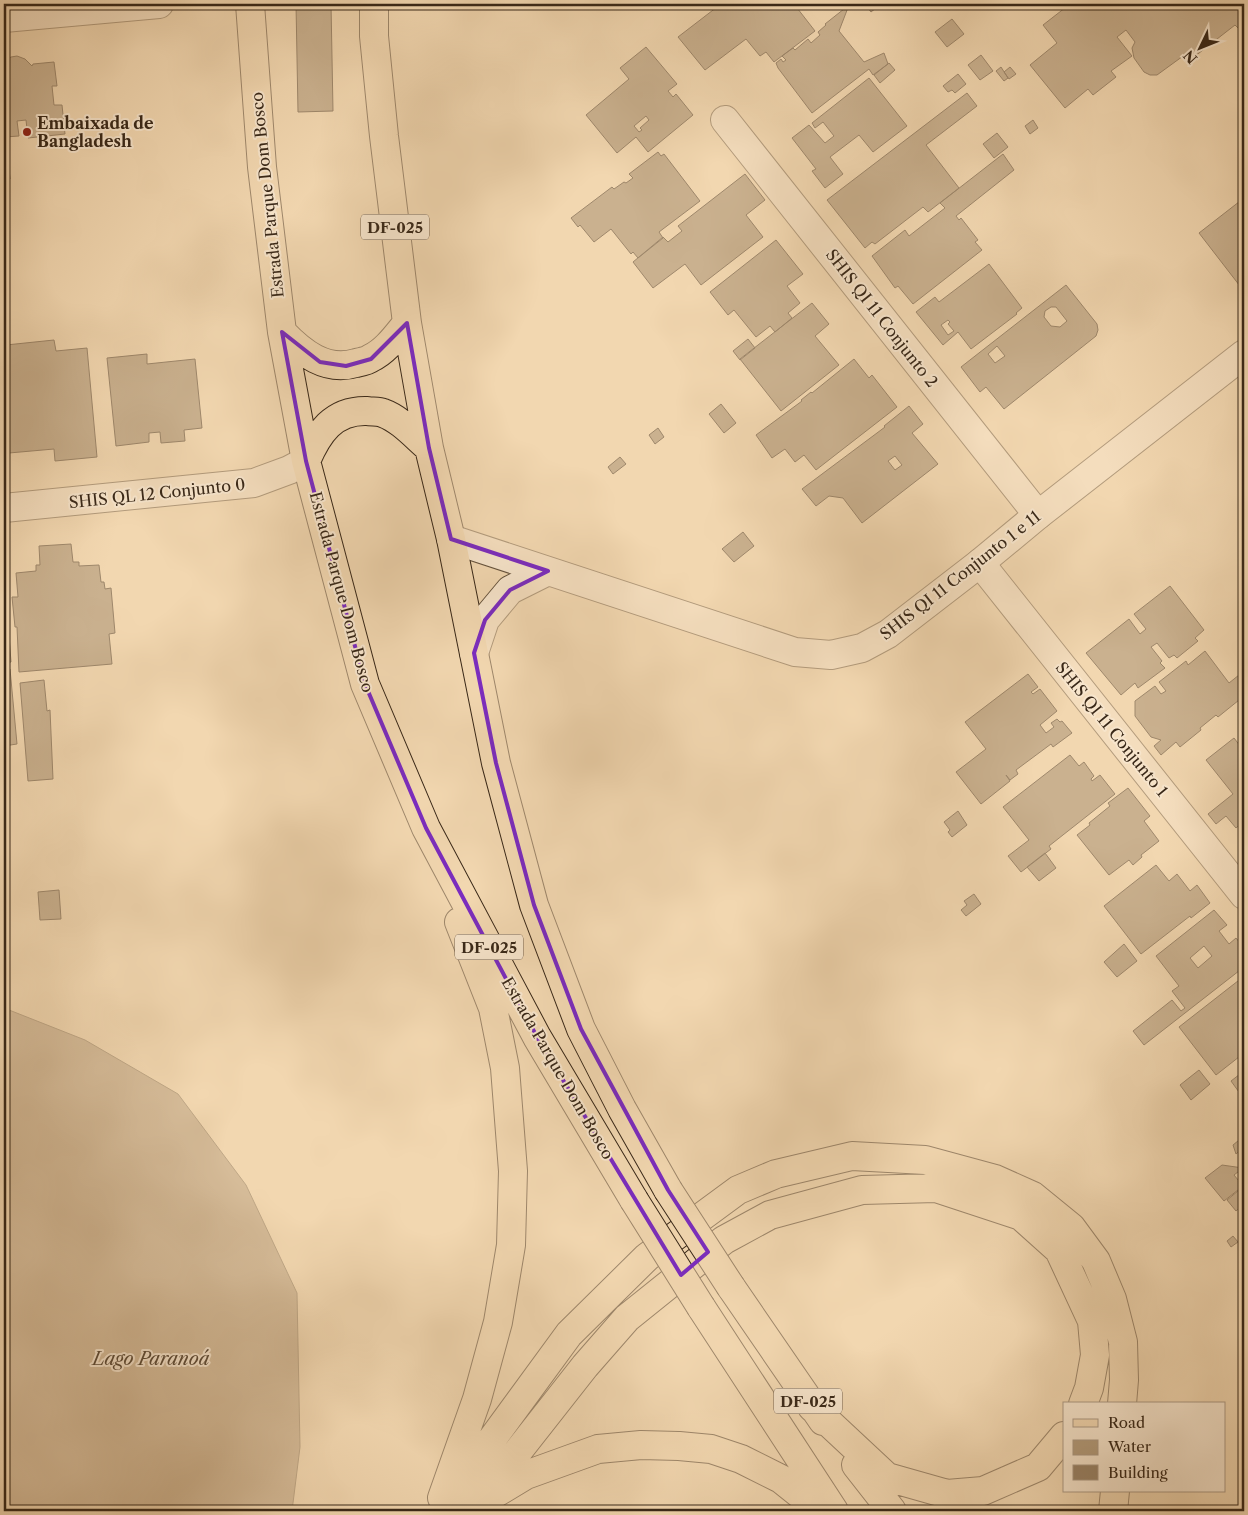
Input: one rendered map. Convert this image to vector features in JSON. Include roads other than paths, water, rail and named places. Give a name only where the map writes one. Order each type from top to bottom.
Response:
[{"type":"main road","name":"Estrada Parque Dom Bosco","points":[[250,4],[262,167],[282,332],[306,461],[365,684],[426,828],[537,1037],[634,1200],[834,1511]]},
{"type":"main road","name":"DF-025","points":[[374,4],[374,36],[383,127],[407,323],[429,448],[451,539],[496,763],[534,905],[581,1029],[622,1109],[668,1190],[730,1287],[812,1407],[892,1511]]},
{"type":"main road","points":[[282,332],[298,348],[320,362],[346,366],[371,359],[391,342],[407,323]]},
{"type":"main road","points":[[306,461],[315,440],[326,427],[341,416],[357,411],[382,412],[398,422],[429,448]]},
{"type":"main road","points":[[426,828],[463,933],[493,1008],[505,1068],[513,1171],[510,1245],[498,1322],[477,1399],[437,1511]]},
{"type":"main road","points":[[447,1511],[490,1442],[569,1334],[647,1257],[738,1190],[776,1174],[852,1156],[926,1160],[995,1179],[1034,1196],[1071,1228],[1096,1261],[1112,1299],[1123,1342],[1124,1380],[1122,1402]]},
{"type":"main road","points":[[821,1511],[781,1479],[741,1459],[711,1450],[679,1446],[641,1445],[598,1449],[558,1462],[526,1475],[474,1506],[585,1366],[627,1318],[724,1240],[770,1215],[862,1190],[936,1188],[1021,1216],[1059,1250],[1092,1321],[1095,1355],[1089,1388],[1083,1402]]},
{"type":"main road","points":[[812,1407],[887,1477],[947,1494],[983,1491],[1038,1467],[1063,1437]]},
{"type":"main road","points":[[1113,1511],[1115,1492]]},
{"type":"street","points":[[4,18],[159,4]]},
{"type":"street","name":"SHIS QI 11 Conjunto 2","points":[[726,120],[1038,515]]},
{"type":"street","name":"SHIS QI 11 Conjunto 1 e 11","points":[[451,539],[796,652],[831,655],[862,648],[888,634],[1244,354]]},
{"type":"street","name":"SHIS QL 12 Conjunto 0","points":[[4,508],[254,482],[289,470],[306,461]]},
{"type":"street","name":"SHIS QI 11 Conjunto 1","points":[[980,563],[1244,894]]},
{"type":"street","points":[[474,652],[485,620],[510,590],[548,571]]},
{"type":"water","name":"Lago Paranoá","points":[[4,1008],[85,1040],[178,1094],[246,1185],[297,1293],[300,1447],[292,1511],[4,1511]]},
{"type":"place","name":"Embaixada de Bangladesh","points":[[27,132]]}]
